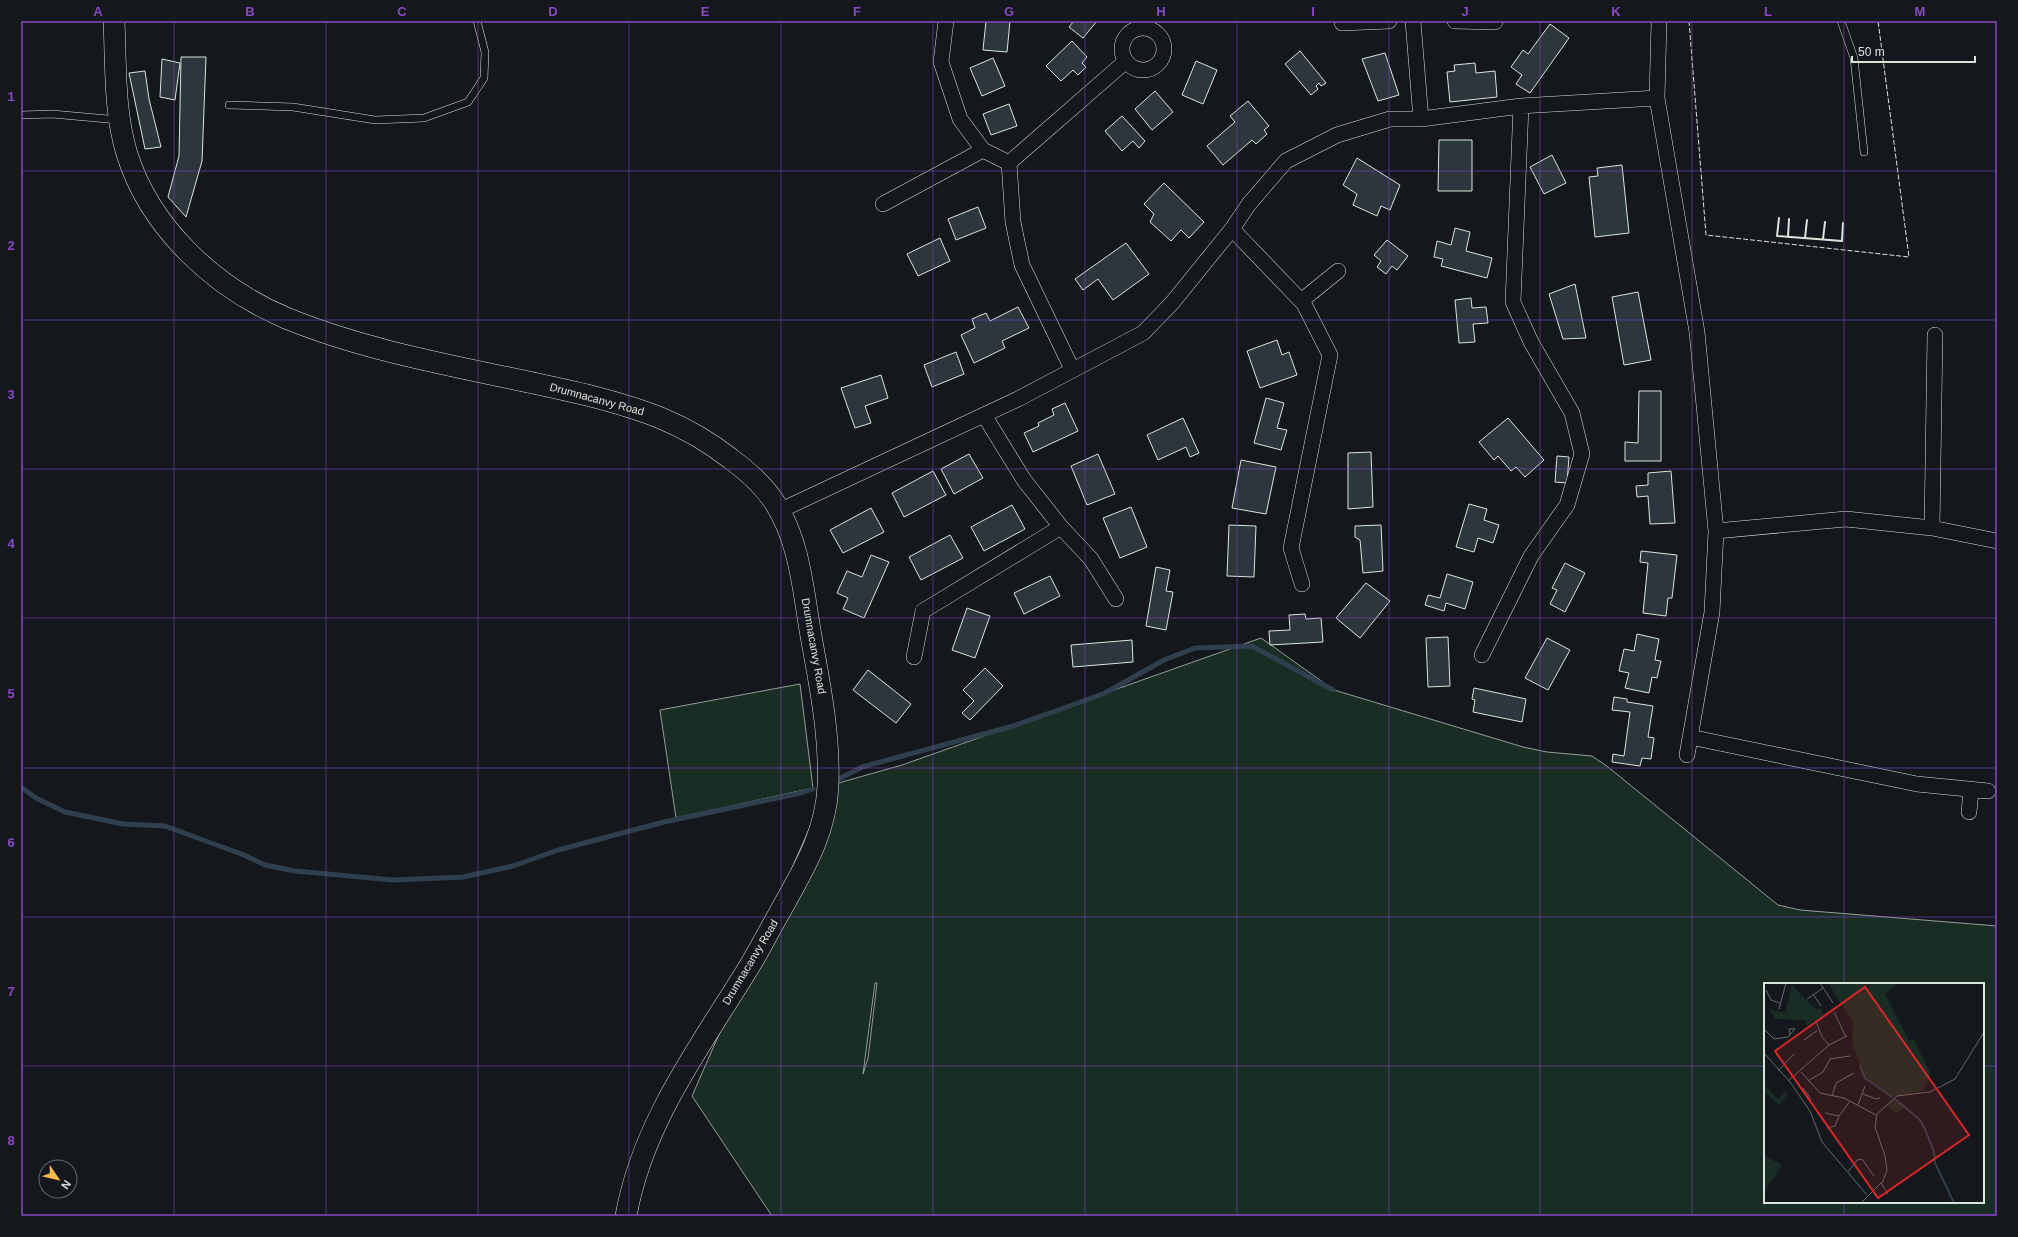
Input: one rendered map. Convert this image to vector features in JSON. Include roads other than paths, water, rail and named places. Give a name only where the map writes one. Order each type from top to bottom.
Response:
[{"type":"main road","name":"Drumnacanvy Road","points":[[114,21],[119,120],[127,157],[143,196],[165,226],[196,261],[243,296],[285,318],[341,337],[405,355],[634,407],[674,422],[713,444],[747,471],[772,498],[787,527],[802,573],[823,700],[828,752],[828,791],[822,829],[804,868],[752,961],[691,1057],[663,1106],[644,1152],[626,1216]]},
{"type":"street","points":[[946,21],[941,62],[960,119],[983,150],[1009,163]]},
{"type":"street","points":[[1342,23],[1390,21]]},
{"type":"street","points":[[1413,21],[1421,119]]},
{"type":"street","points":[[1455,21],[1495,22]]},
{"type":"street","points":[[1659,21],[1657,98],[1697,332],[1716,531],[1712,612],[1687,755]]},
{"type":"street","points":[[1009,163],[1126,61]]},
{"type":"street","points":[[779,511],[1018,399],[1072,369],[1143,333],[1172,303],[1232,229],[1249,204],[1286,161],[1337,135],[1390,119],[1421,119],[1521,106],[1657,98]]},
{"type":"street","points":[[1482,655],[1531,556],[1567,505],[1582,454],[1572,413],[1531,342],[1513,302],[1521,106]]},
{"type":"street","points":[[883,204],[983,150]]},
{"type":"street","points":[[1009,163],[1013,222],[1022,265],[1072,369]]},
{"type":"street","points":[[1232,229],[1301,301],[1330,355],[1291,548],[1302,584]]},
{"type":"street","points":[[1301,301],[1338,271]]},
{"type":"street","points":[[1932,528],[1935,335]]},
{"type":"street","points":[[984,414],[1024,480],[1061,527],[1091,559],[1116,599]]},
{"type":"street","points":[[1716,531],[1846,520],[1932,528],[1997,541]]},
{"type":"street","points":[[914,657],[923,611],[1061,527]]},
{"type":"street","points":[[1690,737],[1917,784],[1988,792]]},
{"type":"street","points":[[1969,812],[1971,791]]},
{"type":"lane","points":[[229,105],[293,107],[375,120],[424,118],[468,102],[484,78],[485,52],[477,21]]},
{"type":"lane","points":[[1840,21],[1854,58],[1864,152]]},
{"type":"lane","points":[[21,115],[52,114],[119,120]]},
{"type":"waterway","points":[[839,779],[862,767],[1013,726],[1105,693],[1164,660],[1195,648],[1252,646],[1333,690]]},
{"type":"waterway","points":[[21,787],[36,798],[65,812],[123,824],[165,826],[244,855],[265,865],[295,871],[393,880],[463,877],[513,866],[558,850],[664,822],[801,793],[813,789]]}]
